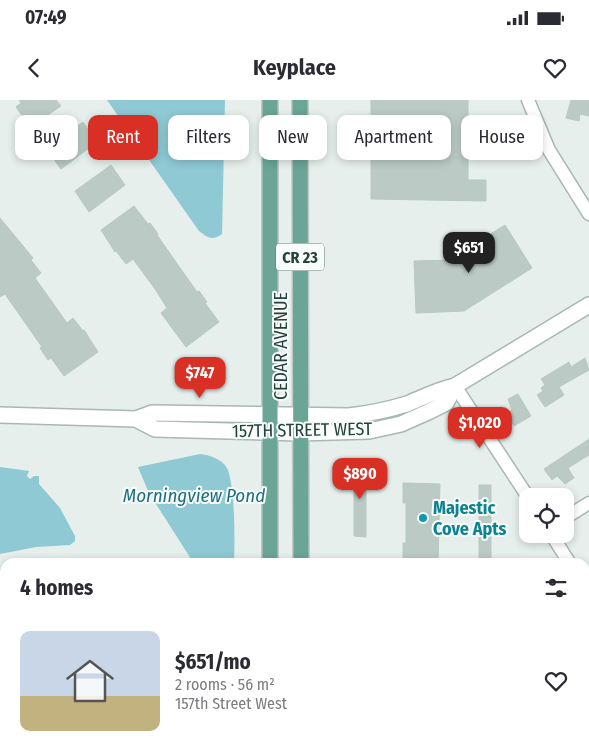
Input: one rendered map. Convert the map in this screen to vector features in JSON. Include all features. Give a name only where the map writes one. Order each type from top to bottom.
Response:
[{"type":"main road","name":"CEDAR AVENUE","points":[[270,100],[270,558]]},
{"type":"main road","name":"CEDAR AVENUE","points":[[300,100],[301,558]]},
{"type":"street","points":[[528,100],[549,150],[589,214]]},
{"type":"street","name":"157TH STREET WEST","points":[[0,415],[136,419],[152,413],[348,416],[372,414],[408,403],[434,390],[455,386],[589,305]]},
{"type":"street","name":"157TH STREET WEST","points":[[136,419],[155,429],[350,433],[386,428],[428,412],[446,403],[455,386]]},
{"type":"street","points":[[455,386],[522,488]]},
{"type":"street","points":[[574,512],[589,502]]},
{"type":"street","points":[[557,543],[566,558]]},
{"type":"water","points":[[107,100],[225,100],[225,115],[168,115],[168,160],[224,160],[222,234],[210,238],[199,231],[149,160],[158,160],[158,115],[118,115]]},
{"type":"water","name":"Morningview Pond","points":[[200,454],[211,456],[222,462],[227,468],[232,487],[234,558],[190,558],[149,493],[138,467]]},
{"type":"water","points":[[0,467],[29,471],[27,476],[30,479],[34,476],[39,476],[39,484],[60,508],[75,536],[75,541],[70,545],[36,547],[0,554]]},
{"type":"building","points":[[19,100],[56,100],[61,106],[48,115],[22,115],[16,107],[21,103]]},
{"type":"building","points":[[371,100],[468,100],[468,115],[461,115],[461,160],[468,160],[468,180],[486,180],[486,201],[371,199],[371,160],[451,160],[451,115],[371,115]]},
{"type":"building","points":[[571,100],[589,100],[589,116],[580,114],[579,121],[566,118]]},
{"type":"building","points":[[83,122],[88,129],[88,149],[78,156],[78,126]]},
{"type":"building","points":[[54,160],[73,160],[61,169]]},
{"type":"building","points":[[111,165],[125,185],[89,212],[75,191]]},
{"type":"building","points":[[134,206],[148,224],[150,223],[197,292],[199,291],[207,302],[205,303],[219,322],[186,347],[161,313],[167,308],[155,289],[133,259],[126,264],[115,252],[101,230]]},
{"type":"building","points":[[0,218],[33,258],[31,260],[41,273],[35,278],[67,323],[73,318],[84,330],[98,352],[64,376],[51,358],[48,360],[40,348],[42,347],[5,294],[0,297]]},
{"type":"building","points":[[505,225],[532,268],[464,311],[416,313],[414,261],[449,260]]},
{"type":"building","points":[[585,358],[589,370],[559,387],[564,395],[545,407],[537,395],[543,391],[541,388],[545,385],[541,379],[569,362],[571,367]]},
{"type":"building","points":[[518,394],[531,416],[514,426],[507,414],[512,410],[508,399]]},
{"type":"building","points":[[589,439],[589,455],[568,468],[574,478],[565,484],[557,476],[552,480],[544,469]]},
{"type":"building","points":[[354,464],[366,464],[366,537],[354,536]]},
{"type":"building","name":"Majestic Cove Apts","points":[[403,483],[440,484],[438,558],[403,558],[403,543],[406,543],[406,503],[403,503]]},
{"type":"building","points":[[479,485],[491,485],[491,558],[479,558]]},
{"type":"place","name":"Majestic Cove Apts","points":[[423,518]]}]
